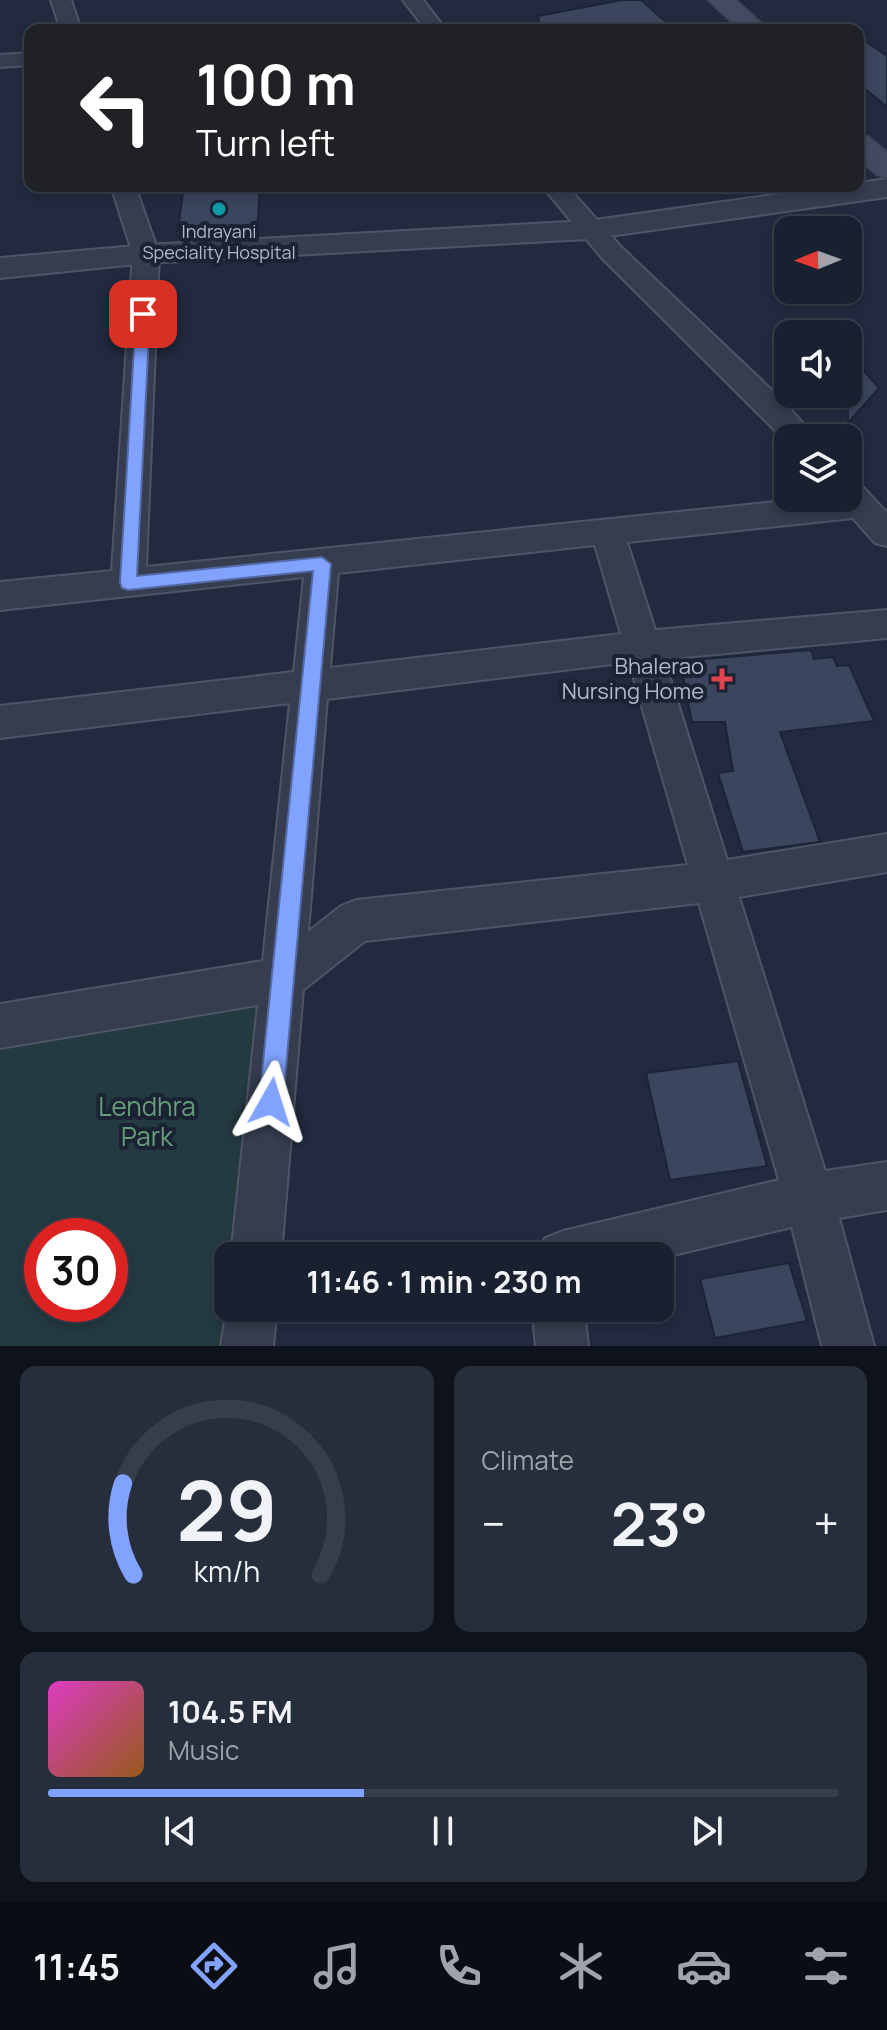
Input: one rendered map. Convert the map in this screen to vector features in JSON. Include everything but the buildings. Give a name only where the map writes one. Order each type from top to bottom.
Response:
[{"type":"main road","points":[[695,0],[722,24]]},
{"type":"main road","points":[[721,0],[749,24]]},
{"type":"main road","points":[[864,123],[887,143]]},
{"type":"main road","points":[[864,148],[887,168]]},
{"type":"street","points":[[61,0],[69,24]]},
{"type":"street","points":[[413,0],[431,24]]},
{"type":"street","points":[[0,61],[24,59]]},
{"type":"street","points":[[864,191],[887,188]]},
{"type":"street","points":[[125,192],[146,254],[128,583]]},
{"type":"street","points":[[559,192],[588,230],[758,391],[788,424]]},
{"type":"street","points":[[0,268],[146,254],[588,230],[859,192]]},
{"type":"street","points":[[862,507],[887,534]]},
{"type":"street","points":[[0,596],[608,533],[774,509]]},
{"type":"street","points":[[608,533],[809,1198],[848,1346]]},
{"type":"street","points":[[257,1242],[322,564]]},
{"type":"street","points":[[0,722],[310,688],[642,646],[887,624]]},
{"type":"street","points":[[0,1026],[283,979],[356,921],[713,882],[887,853]]},
{"type":"street","points":[[622,1242],[809,1198],[887,1186]]},
{"type":"street","points":[[247,1346],[250,1322]]},
{"type":"street","points":[[559,1322],[562,1346]]},
{"type":"green space","name":"Lendhra Park","points":[[283,979],[257,1242],[214,1242],[214,1322],[235,1322],[247,1346],[0,1346],[0,1026]]},
{"type":"place","name":"Indrayani Speciality Hospital","points":[[219,209]]},
{"type":"place","name":"Bhalerao Nursing Home","points":[[722,679]]},
{"type":"route","points":[[143,314],[128,583],[322,564],[271,1102]]}]
